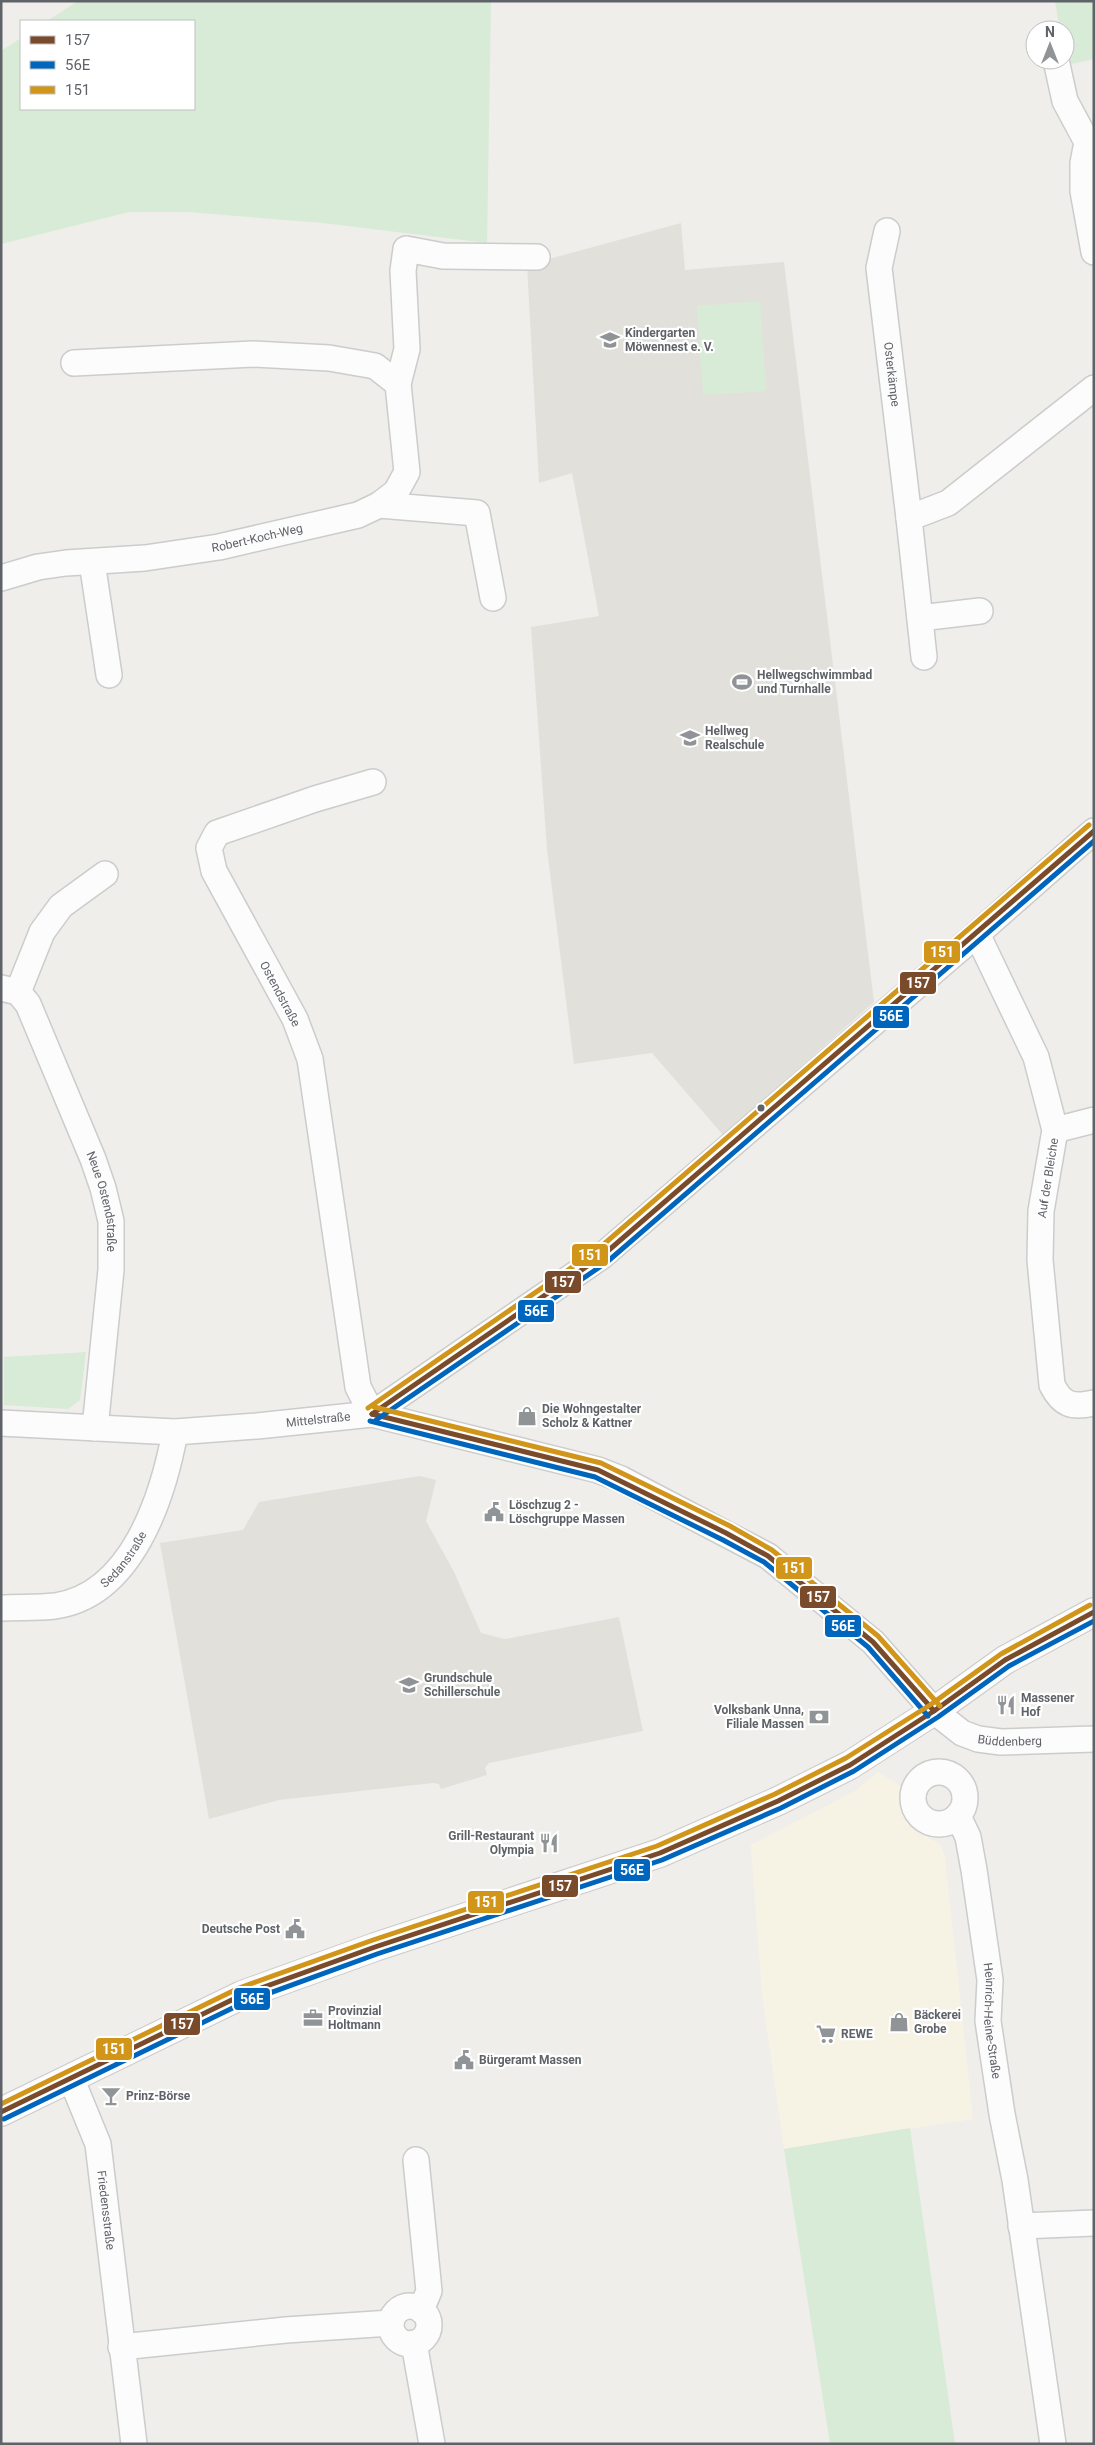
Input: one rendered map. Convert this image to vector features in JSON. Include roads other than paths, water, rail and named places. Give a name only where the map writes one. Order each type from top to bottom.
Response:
[{"type":"main road","points":[[1,2112],[242,1996],[375,1947],[605,1873],[668,1850],[778,1801],[850,1765],[934,1711],[1005,1660],[1094,1612]]},
{"type":"street","points":[[1058,70],[1065,101],[1090,135],[1083,163],[1083,191],[1094,252]]},
{"type":"street","name":"Osterkämpe","points":[[886,231],[879,268],[924,657]]},
{"type":"street","name":"Robert-Koch-Weg","points":[[1,578],[38,567],[145,558],[220,547],[358,515],[378,505],[396,492],[407,472],[398,384],[407,349],[403,271],[406,249],[443,256],[537,257]]},
{"type":"street","points":[[74,363],[253,354],[329,358],[375,366],[398,384]]},
{"type":"street","points":[[909,518],[948,503],[1094,388]]},
{"type":"street","points":[[378,505],[477,513],[493,598]]},
{"type":"street","points":[[92,562],[110,675]]},
{"type":"street","points":[[920,618],[980,611]]},
{"type":"street","name":"Ostendstraße","points":[[372,1414],[358,1386],[310,1059],[295,1019],[214,871],[209,848],[217,833],[315,799],[373,782]]},
{"type":"street","points":[[372,1414],[602,1256],[1094,831]]},
{"type":"street","name":"Neue Ostendstraße","points":[[95,1428],[112,1270],[111,1221],[103,1188],[93,1159],[28,1004],[10,990],[42,932],[61,906],[105,874]]},
{"type":"street","name":"Auf der Bleiche","points":[[977,934],[1036,1057],[1055,1130],[1041,1211],[1040,1260],[1052,1386],[1058,1398],[1067,1404],[1083,1405],[1094,1403]]},
{"type":"street","points":[[1055,1130],[1094,1120]]},
{"type":"street","name":"Mittelstraße","points":[[1,1423],[175,1432],[372,1414],[598,1470],[726,1532],[768,1556],[866,1636],[934,1711]]},
{"type":"street","name":"Sedanstraße","points":[[1,1608],[56,1606],[81,1597],[104,1585],[134,1551],[160,1490],[169,1463],[175,1432]]},
{"type":"street","name":"Büddenberg","points":[[934,1711],[962,1733],[978,1739],[1001,1742],[1094,1739]]},
{"type":"street","name":"Heinrich-Heine-Straße","points":[[958,1816],[968,1837],[974,1870],[990,1980],[988,2021],[1053,2444]]},
{"type":"street","name":"Friedensstraße","points":[[71,2078],[98,2144],[134,2444]]},
{"type":"street","points":[[416,2160],[429,2291],[421,2310]]},
{"type":"street","points":[[1021,2226],[1094,2223]]},
{"type":"street","points":[[405,2307],[421,2310],[428,2320],[429,2326],[425,2337],[409,2344],[398,2339],[394,2335],[391,2323],[396,2313],[405,2307]]},
{"type":"street","points":[[121,2347],[286,2330],[391,2323]]},
{"type":"street","points":[[414,2343],[432,2444]]},
{"type":"place","name":"Kindergarten Möwennest e. V.","points":[[610,340]]},
{"type":"place","name":"Hellwegschwimmbad und Turnhalle","points":[[742,682]]},
{"type":"place","name":"Hellweg Realschule","points":[[690,738]]},
{"type":"place","name":"Die Wohngestalter Scholz & Kattner","points":[[527,1416]]},
{"type":"place","name":"Löschzug 2 - Löschgruppe Massen","points":[[494,1512]]},
{"type":"place","name":"Grundschule Schillerschule","points":[[409,1685]]},
{"type":"place","name":"Massener Hof","points":[[1006,1705]]},
{"type":"place","name":"Volksbank Unna, Filiale Massen","points":[[819,1717]]},
{"type":"place","name":"Grill-Restaurant Olympia","points":[[549,1843]]},
{"type":"place","name":"Deutsche Post","points":[[295,1929]]},
{"type":"place","name":"Provinzial Holtmann","points":[[313,2018]]},
{"type":"place","name":"Bäckerei Grobe","points":[[899,2022]]},
{"type":"place","name":"REWE","points":[[826,2034]]},
{"type":"place","name":"Bürgeramt Massen","points":[[464,2060]]},
{"type":"place","name":"Prinz-Börse","points":[[111,2096]]}]
